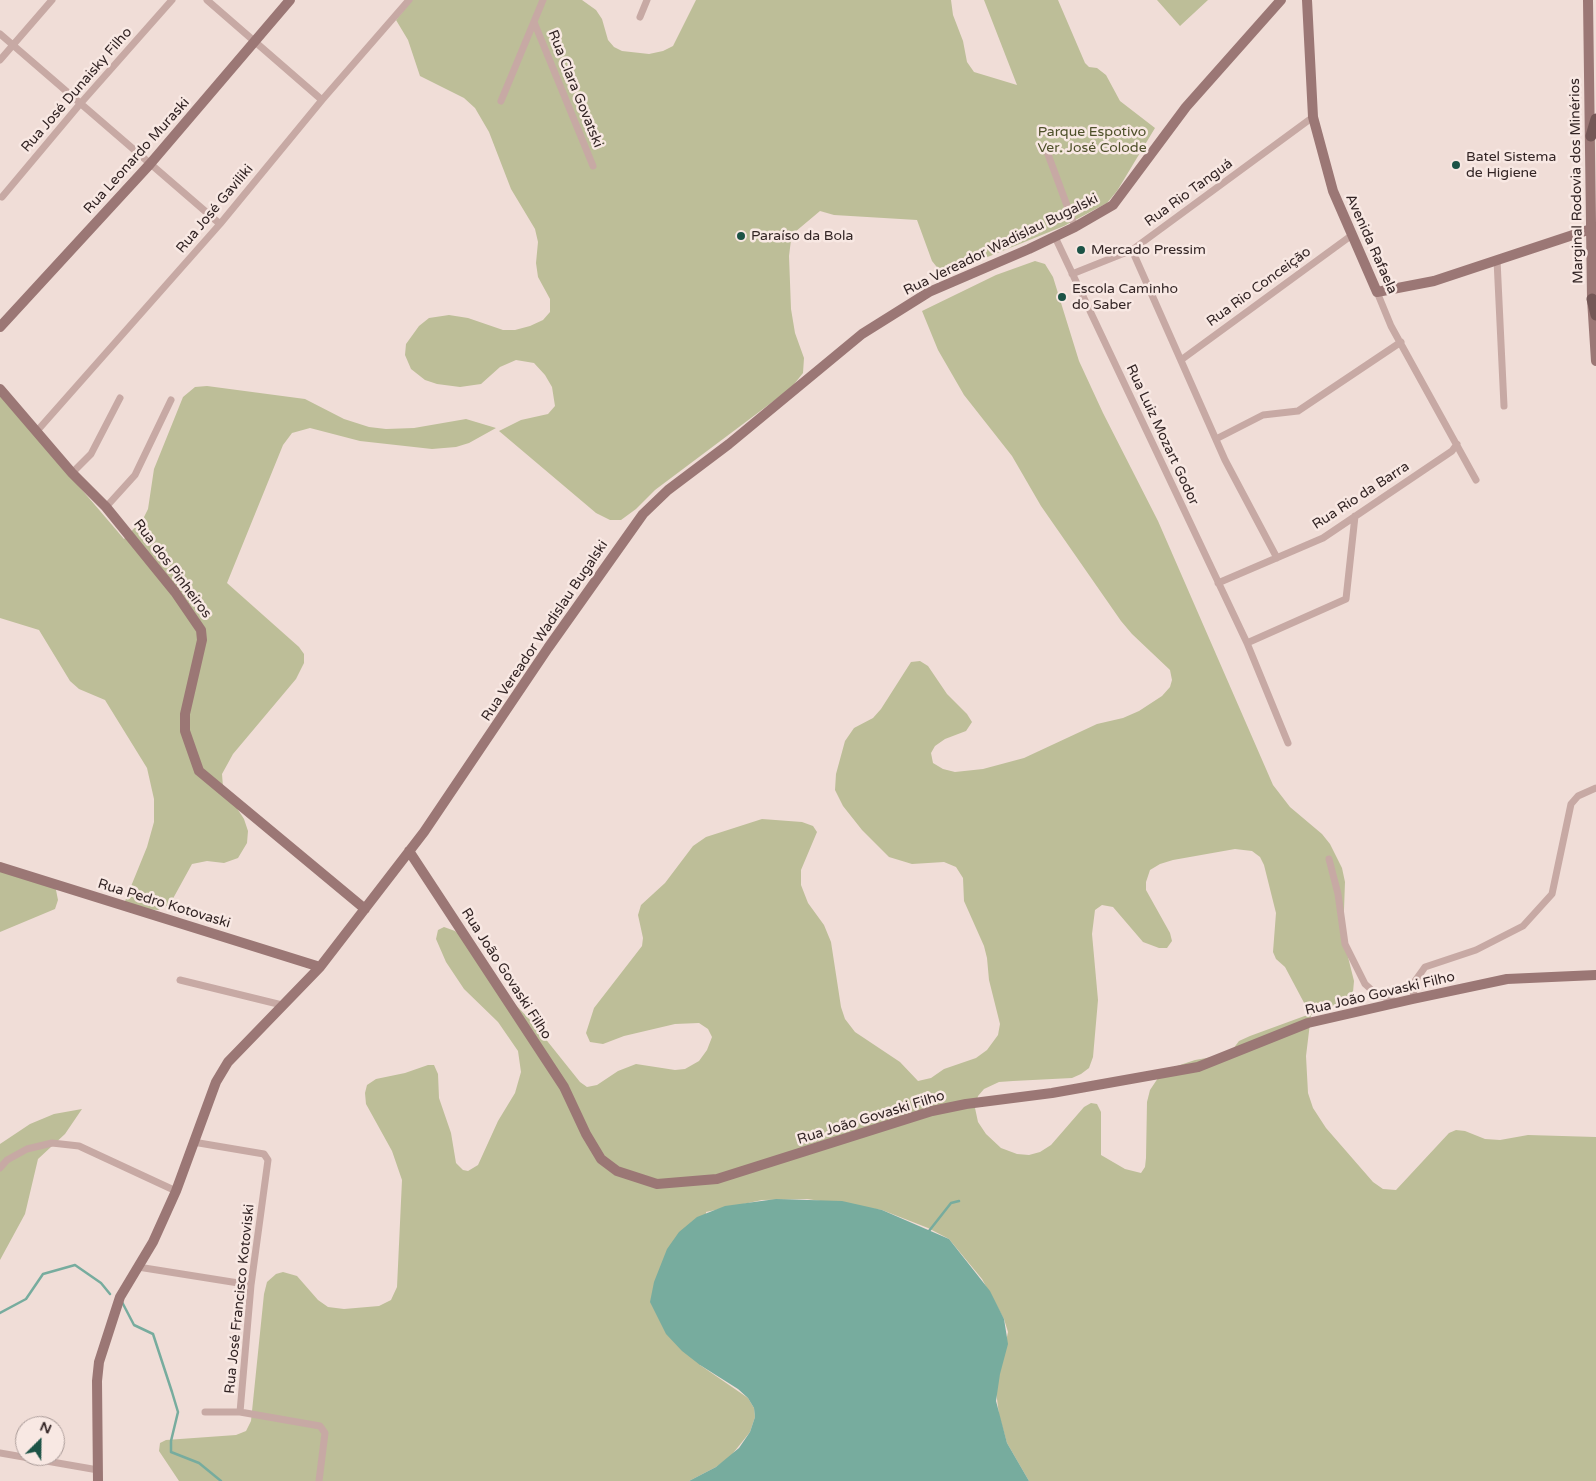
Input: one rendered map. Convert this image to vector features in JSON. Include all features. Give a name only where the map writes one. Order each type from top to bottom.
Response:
[{"type":"main road","points":[[1591,136],[1596,119]]},
{"type":"main road","points":[[1592,299],[1596,315]]},
{"type":"street","points":[[0,60],[52,0]]},
{"type":"street","name":"Rua José Dunaisky Filho","points":[[2,197],[80,104],[172,0]]},
{"type":"street","points":[[207,0],[322,100]]},
{"type":"street","name":"Rua Leonardo Muraski","points":[[0,327],[150,164],[290,0]]},
{"type":"street","name":"Rua José Gaviliki","points":[[37,431],[220,224],[322,100],[409,0]]},
{"type":"street","points":[[501,101],[542,0]]},
{"type":"street","points":[[640,17],[647,0]]},
{"type":"street","name":"Rua Vereador Wadislau Bugalski","points":[[98,1476],[97,1381],[99,1362],[120,1297],[153,1242],[176,1191],[216,1082],[228,1062],[320,967],[424,832],[552,641],[643,514],[668,490],[729,444],[862,334],[930,292],[1055,237],[1113,205],[1186,107],[1281,0]]},
{"type":"street","name":"Avenida Rafaela","points":[[1307,0],[1313,117],[1333,191],[1401,342],[1476,480]]},
{"type":"street","name":"Marginal Rodovia dos Minérios","points":[[1588,0],[1592,299],[1596,361]]},
{"type":"street","name":"Rua Clara Govatski","points":[[534,22],[593,166]]},
{"type":"street","points":[[0,34],[220,224]]},
{"type":"street","name":"Rua Rio Tanguá","points":[[1072,274],[1132,250],[1313,117]]},
{"type":"street","points":[[1046,148],[1075,227]]},
{"type":"street","points":[[1377,292],[1434,281],[1591,229]]},
{"type":"street","name":"Rua Rio Conceição","points":[[1181,360],[1352,235]]},
{"type":"street","name":"Rua Luiz Mozart Godor","points":[[1055,237],[1247,643],[1288,743]]},
{"type":"street","points":[[1132,250],[1224,460],[1277,558]]},
{"type":"street","points":[[1497,260],[1504,406]]},
{"type":"street","points":[[1216,439],[1263,416],[1298,411],[1401,342]]},
{"type":"street","name":"Rua dos Pinheiros","points":[[0,389],[72,473],[106,507],[175,592],[201,630],[202,640],[185,714],[185,731],[199,771],[365,909]]},
{"type":"street","points":[[72,473],[91,454],[120,398]]},
{"type":"street","points":[[106,507],[135,475],[171,400]]},
{"type":"street","name":"Rua Rio da Barra","points":[[1218,583],[1322,538],[1452,451],[1457,444]]},
{"type":"street","points":[[1247,643],[1346,599],[1355,516]]},
{"type":"street","points":[[1413,1000],[1415,981],[1425,967],[1476,950],[1523,926],[1552,894],[1571,804],[1578,796],[1596,788]]},
{"type":"street","name":"Rua João Govaski Filho","points":[[409,851],[564,1087],[601,1159],[617,1171],[657,1184],[717,1179],[932,1111],[966,1104],[1052,1093],[1198,1067],[1308,1023],[1507,979],[1596,975]]},
{"type":"street","points":[[1329,859],[1338,894],[1345,944],[1365,984],[1375,992],[1398,1003]]},
{"type":"street","name":"Rua Pedro Kotovaski","points":[[0,867],[320,967]]},
{"type":"street","points":[[180,980],[282,1005]]},
{"type":"street","name":"Rua José Francisco Kotoviski","points":[[193,1142],[267,1156],[251,1285],[240,1412],[315,1425],[324,1429],[319,1481]]},
{"type":"street","points":[[0,1168],[7,1160],[27,1149],[52,1143],[79,1146],[176,1191]]},
{"type":"street","points":[[138,1267],[251,1285]]},
{"type":"street","points":[[205,1412],[240,1412]]},
{"type":"street","points":[[0,1453],[98,1476]]},
{"type":"green space","name":"Parque Espotivo Ver. José Colode","points":[[412,0],[582,0],[596,10],[602,19],[608,40],[614,47],[622,51],[649,54],[663,51],[673,46],[696,0],[951,0],[953,15],[963,41],[967,62],[974,72],[1017,85],[984,0],[1058,0],[1085,63],[1089,67],[1097,68],[1106,75],[1120,101],[1155,128],[1117,191],[1107,203],[1064,226],[958,269],[945,272],[940,271],[932,261],[917,220],[834,215],[820,211],[795,232],[791,240],[789,256],[791,309],[795,333],[804,358],[803,373],[791,388],[655,490],[636,509],[621,520],[610,520],[596,513],[499,431],[521,420],[548,414],[555,406],[552,387],[545,375],[534,363],[516,360],[500,367],[481,384],[460,387],[437,384],[425,380],[411,369],[405,355],[406,344],[419,326],[429,318],[449,315],[468,318],[503,330],[515,330],[543,320],[550,312],[550,299],[538,277],[536,263],[538,242],[535,229],[511,189],[489,132],[475,108],[464,98],[420,76],[408,40],[396,20]]},
{"type":"green space","points":[[1157,0],[1208,0],[1180,26]]},
{"type":"green space","points":[[1035,261],[1045,264],[1053,277],[1079,361],[1103,413],[1158,521],[1273,785],[1290,807],[1322,834],[1330,844],[1342,868],[1345,882],[1343,937],[1354,981],[1353,992],[1350,998],[1340,1005],[1311,1015],[1306,1056],[1308,1093],[1313,1108],[1326,1128],[1373,1182],[1383,1189],[1396,1190],[1449,1133],[1456,1130],[1465,1131],[1485,1139],[1500,1140],[1528,1135],[1596,1137],[1596,1481],[1029,1481],[1007,1443],[999,1415],[996,1391],[1008,1332],[1004,1319],[982,1279],[949,1239],[928,1228],[882,1210],[807,1199],[762,1200],[706,1212],[700,1365],[748,1398],[754,1408],[755,1417],[750,1432],[730,1457],[716,1467],[689,1481],[179,1481],[159,1451],[160,1443],[166,1440],[236,1435],[246,1431],[251,1421],[264,1294],[267,1282],[276,1274],[283,1272],[297,1276],[318,1300],[328,1307],[344,1309],[379,1306],[391,1300],[397,1287],[402,1180],[392,1151],[366,1104],[365,1093],[367,1085],[376,1079],[434,1065],[438,1074],[439,1098],[451,1133],[456,1163],[463,1170],[468,1171],[478,1165],[498,1121],[515,1093],[521,1072],[518,1051],[498,1022],[464,989],[446,962],[436,939],[438,930],[444,927],[455,931],[465,939],[508,997],[532,1022],[580,1082],[587,1087],[597,1085],[618,1071],[636,1064],[675,1070],[685,1069],[699,1061],[707,1050],[712,1037],[708,1029],[699,1023],[675,1024],[624,1036],[603,1044],[590,1042],[586,1033],[594,1008],[642,946],[643,938],[638,915],[641,905],[665,883],[693,846],[706,837],[762,819],[802,822],[813,826],[817,832],[801,870],[801,885],[808,903],[824,925],[831,942],[841,1007],[845,1019],[855,1032],[900,1062],[918,1081],[931,1078],[944,1069],[976,1058],[987,1050],[998,1035],[1000,1024],[989,980],[987,958],[984,946],[964,901],[963,878],[956,867],[944,862],[912,864],[889,857],[862,830],[843,806],[835,790],[836,774],[845,741],[854,728],[873,718],[881,709],[911,662],[920,661],[928,666],[947,694],[967,714],[972,722],[966,731],[945,739],[935,746],[931,753],[933,763],[943,769],[955,772],[983,769],[1024,758],[1097,724],[1123,718],[1139,711],[1162,696],[1170,687],[1172,680],[1170,670],[1121,621],[1041,506],[1012,456],[964,395],[938,350],[922,311],[996,275]],"holes":[[[1235,849],[1252,851],[1260,857],[1264,865],[1276,913],[1273,952],[1276,959],[1285,967],[1310,1014],[1250,1036],[1239,1041],[1233,1049],[1168,1069],[1160,1075],[1150,1090],[1147,1102],[1146,1158],[1145,1167],[1141,1173],[1125,1169],[1101,1155],[1101,1112],[1097,1104],[1091,1103],[1084,1107],[1051,1145],[1040,1152],[1029,1155],[1017,1154],[1001,1148],[986,1134],[978,1122],[975,1108],[978,1096],[984,1089],[999,1082],[1072,1078],[1089,1068],[1093,1057],[1098,1000],[1092,934],[1095,910],[1102,905],[1113,907],[1143,942],[1159,948],[1167,948],[1172,941],[1170,933],[1146,890],[1146,882],[1150,870],[1160,864],[1173,860]]]},
{"type":"green space","points":[[207,386],[305,399],[344,419],[369,427],[386,429],[414,428],[466,419],[496,428],[469,443],[456,447],[432,449],[360,441],[310,428],[292,433],[283,445],[227,583],[299,647],[304,654],[304,663],[296,679],[233,754],[222,774],[223,787],[244,819],[248,831],[247,843],[238,858],[224,863],[207,861],[192,864],[170,904],[158,910],[141,909],[123,906],[147,847],[154,822],[154,799],[147,768],[105,700],[79,689],[70,681],[39,630],[0,618],[0,394],[124,539],[143,519],[148,509],[154,469],[183,397],[195,387]]},
{"type":"green space","points":[[0,862],[55,885],[58,900],[55,909],[0,932]]},
{"type":"green space","points":[[82,1109],[65,1134],[38,1159],[25,1214],[0,1260],[0,1144],[30,1124],[54,1114]]},
{"type":"water","points":[[776,1199],[842,1201],[882,1210],[949,1239],[990,1291],[1004,1319],[1008,1344],[1000,1374],[996,1401],[1007,1443],[1029,1481],[689,1481],[716,1467],[739,1448],[750,1432],[755,1417],[754,1408],[748,1398],[738,1389],[700,1365],[682,1351],[666,1334],[650,1302],[654,1282],[667,1249],[679,1232],[697,1217],[725,1206]]},
{"type":"waterway","points":[[929,1231],[951,1203],[959,1201]]},
{"type":"waterway","points":[[0,1313],[26,1299],[43,1274],[75,1265],[101,1283],[110,1294]]},
{"type":"waterway","points":[[122,1302],[134,1325],[153,1334],[172,1392],[178,1412],[171,1441],[171,1452],[199,1463],[221,1481]]},
{"type":"place","name":"Batel Sistema de Higiene","points":[[1456,165]]},
{"type":"place","name":"Paraíso da Bola","points":[[741,236]]},
{"type":"place","name":"Mercado Pressim","points":[[1081,250]]},
{"type":"place","name":"Escola Caminho do Saber","points":[[1062,297]]}]
